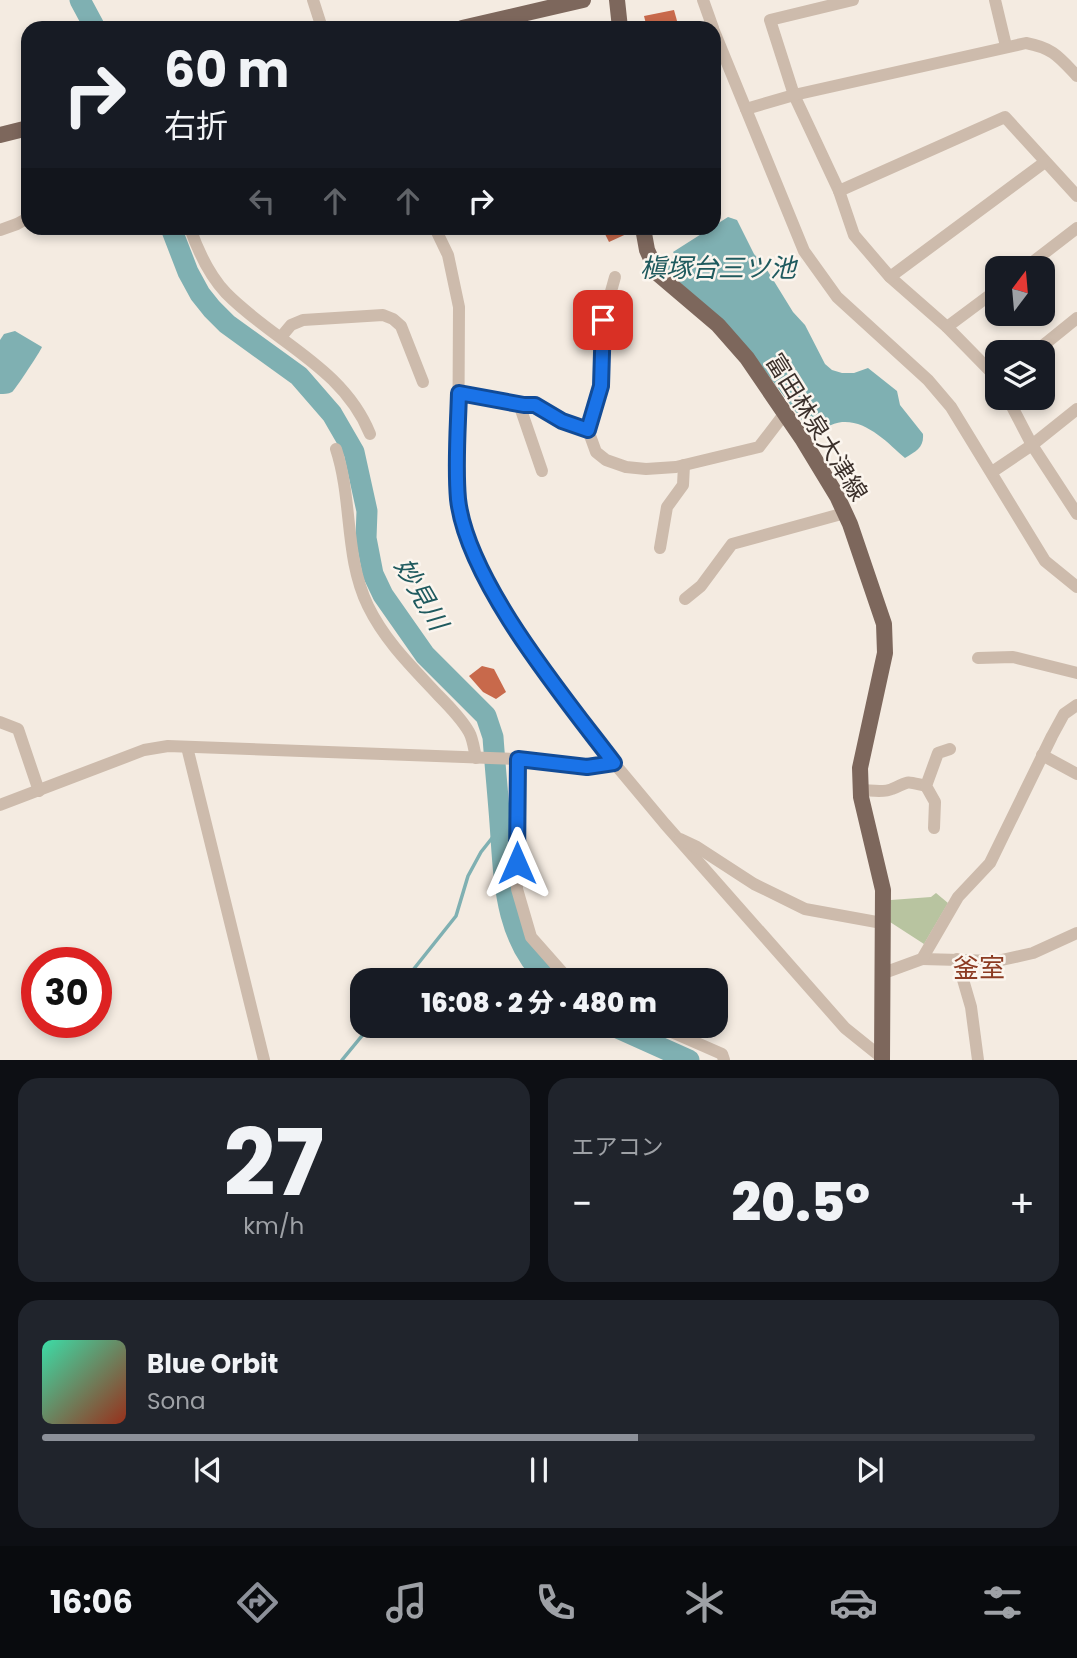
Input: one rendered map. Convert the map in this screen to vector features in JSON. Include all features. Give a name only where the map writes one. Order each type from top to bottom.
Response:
[{"type":"main road","points":[[491,21],[583,0]]},
{"type":"main road","points":[[617,0],[619,21]]},
{"type":"main road","points":[[0,135],[21,130]]},
{"type":"main road","name":"富田林泉大津線","points":[[644,235],[647,250],[658,274],[718,325],[747,358],[817,462],[845,513],[884,624],[885,653],[860,768],[861,790],[883,890],[882,1058]]},
{"type":"street","points":[[313,0],[320,21]]},
{"type":"street","points":[[702,0],[710,21]]},
{"type":"street","points":[[853,0],[770,20],[794,95],[839,191],[854,234],[890,277],[947,327],[985,366]]},
{"type":"street","points":[[995,0],[1006,46]]},
{"type":"street","points":[[746,109],[794,95],[1026,43],[1046,47],[1055,52],[1077,76]]},
{"type":"street","points":[[721,48],[804,251],[837,297],[928,380],[951,407],[1045,561],[1077,587]]},
{"type":"street","points":[[839,191],[1005,117],[1077,196]]},
{"type":"street","points":[[890,277],[1045,162]]},
{"type":"street","points":[[0,230],[21,221]]},
{"type":"street","points":[[1041,256],[1077,228]]},
{"type":"street","points":[[193,235],[205,263],[226,292],[332,378],[363,417],[370,434]]},
{"type":"street","points":[[438,235],[448,255],[459,307],[458,500],[475,556],[506,614],[614,763],[677,838],[845,1028],[882,1058]]},
{"type":"street","points":[[615,277],[603,320],[601,386],[588,430],[596,452],[606,460],[625,467],[646,470],[684,465],[759,447],[785,413]]},
{"type":"street","points":[[947,327],[985,299]]},
{"type":"street","points":[[281,337],[291,325],[303,320],[383,315],[401,326],[423,382]]},
{"type":"street","points":[[1050,340],[1077,318]]},
{"type":"street","points":[[459,393],[535,405],[562,421],[588,430]]},
{"type":"street","points":[[519,404],[542,471]]},
{"type":"street","points":[[992,472],[1032,445],[1077,409]]},
{"type":"street","points":[[1014,410],[1032,445],[1075,506]]},
{"type":"street","points":[[335,449],[347,495],[348,537],[354,571],[368,607],[390,643],[461,720],[471,735],[476,758]]},
{"type":"street","points":[[660,548],[667,507],[683,485],[684,465]]},
{"type":"street","points":[[685,599],[701,586],[732,544],[845,513]]},
{"type":"street","points":[[978,658],[1013,657],[1077,673]]},
{"type":"street","points":[[922,959],[958,897],[990,863],[1064,714],[1077,705]]},
{"type":"street","points":[[0,722],[18,729],[39,791]]},
{"type":"street","points":[[0,806],[144,750],[168,746],[517,759],[587,767],[614,763]]},
{"type":"street","points":[[187,747],[264,1059]]},
{"type":"street","points":[[926,786],[938,752],[950,748]]},
{"type":"street","points":[[1042,755],[1077,775]]},
{"type":"street","points":[[517,759],[517,889],[531,937],[558,968]]},
{"type":"street","points":[[861,790],[890,790],[907,782],[926,786],[935,802],[934,828]]},
{"type":"street","points":[[677,838],[697,847],[754,884],[805,909],[882,923]]},
{"type":"street","points":[[881,974],[922,959],[997,961],[1033,953],[1077,933]]},
{"type":"street","points":[[957,959],[971,1007],[978,1059]]},
{"type":"street","points":[[685,1038],[722,1054],[724,1059]]},
{"type":"green space","points":[[936,893],[948,903],[924,944],[890,922],[891,900],[931,897]]},
{"type":"water","name":"槇塚台三ツ池","points":[[728,217],[737,220],[754,254],[764,265],[793,312],[805,325],[825,364],[842,373],[854,373],[868,368],[897,391],[900,405],[923,434],[921,446],[916,451],[905,458],[884,439],[851,422],[810,431],[751,352],[664,267],[675,255],[673,252],[700,235],[721,235],[721,221]]},
{"type":"water","points":[[15,331],[42,347],[12,392],[0,394],[0,340],[4,334]]},
{"type":"building","points":[[674,10],[677,21],[645,21],[644,16]]},
{"type":"building","points":[[606,235],[624,235],[609,242]]},
{"type":"building","points":[[482,666],[494,669],[506,692],[496,699],[483,692],[469,676]]},
{"type":"waterway","name":"妙見川","points":[[80,0],[91,21]]},
{"type":"waterway","name":"妙見川","points":[[174,235],[188,272],[212,309],[227,324],[299,376],[332,414],[354,452],[367,511],[366,538],[373,574],[383,595],[425,655],[486,716],[493,737],[509,907],[523,946],[538,968]]},
{"type":"waterway","points":[[415,968],[456,916],[468,876],[481,852],[500,828]]},
{"type":"waterway","points":[[342,1060],[360,1038]]},
{"type":"waterway","name":"妙見川","points":[[640,1038],[689,1060]]},
{"type":"district","name":"釜室","points":[[979,968]]},
{"type":"route","points":[[517,863],[518,759],[587,767],[614,763],[506,614],[475,556],[458,500],[459,393],[535,405],[562,421],[588,430],[601,386],[603,320]]}]
